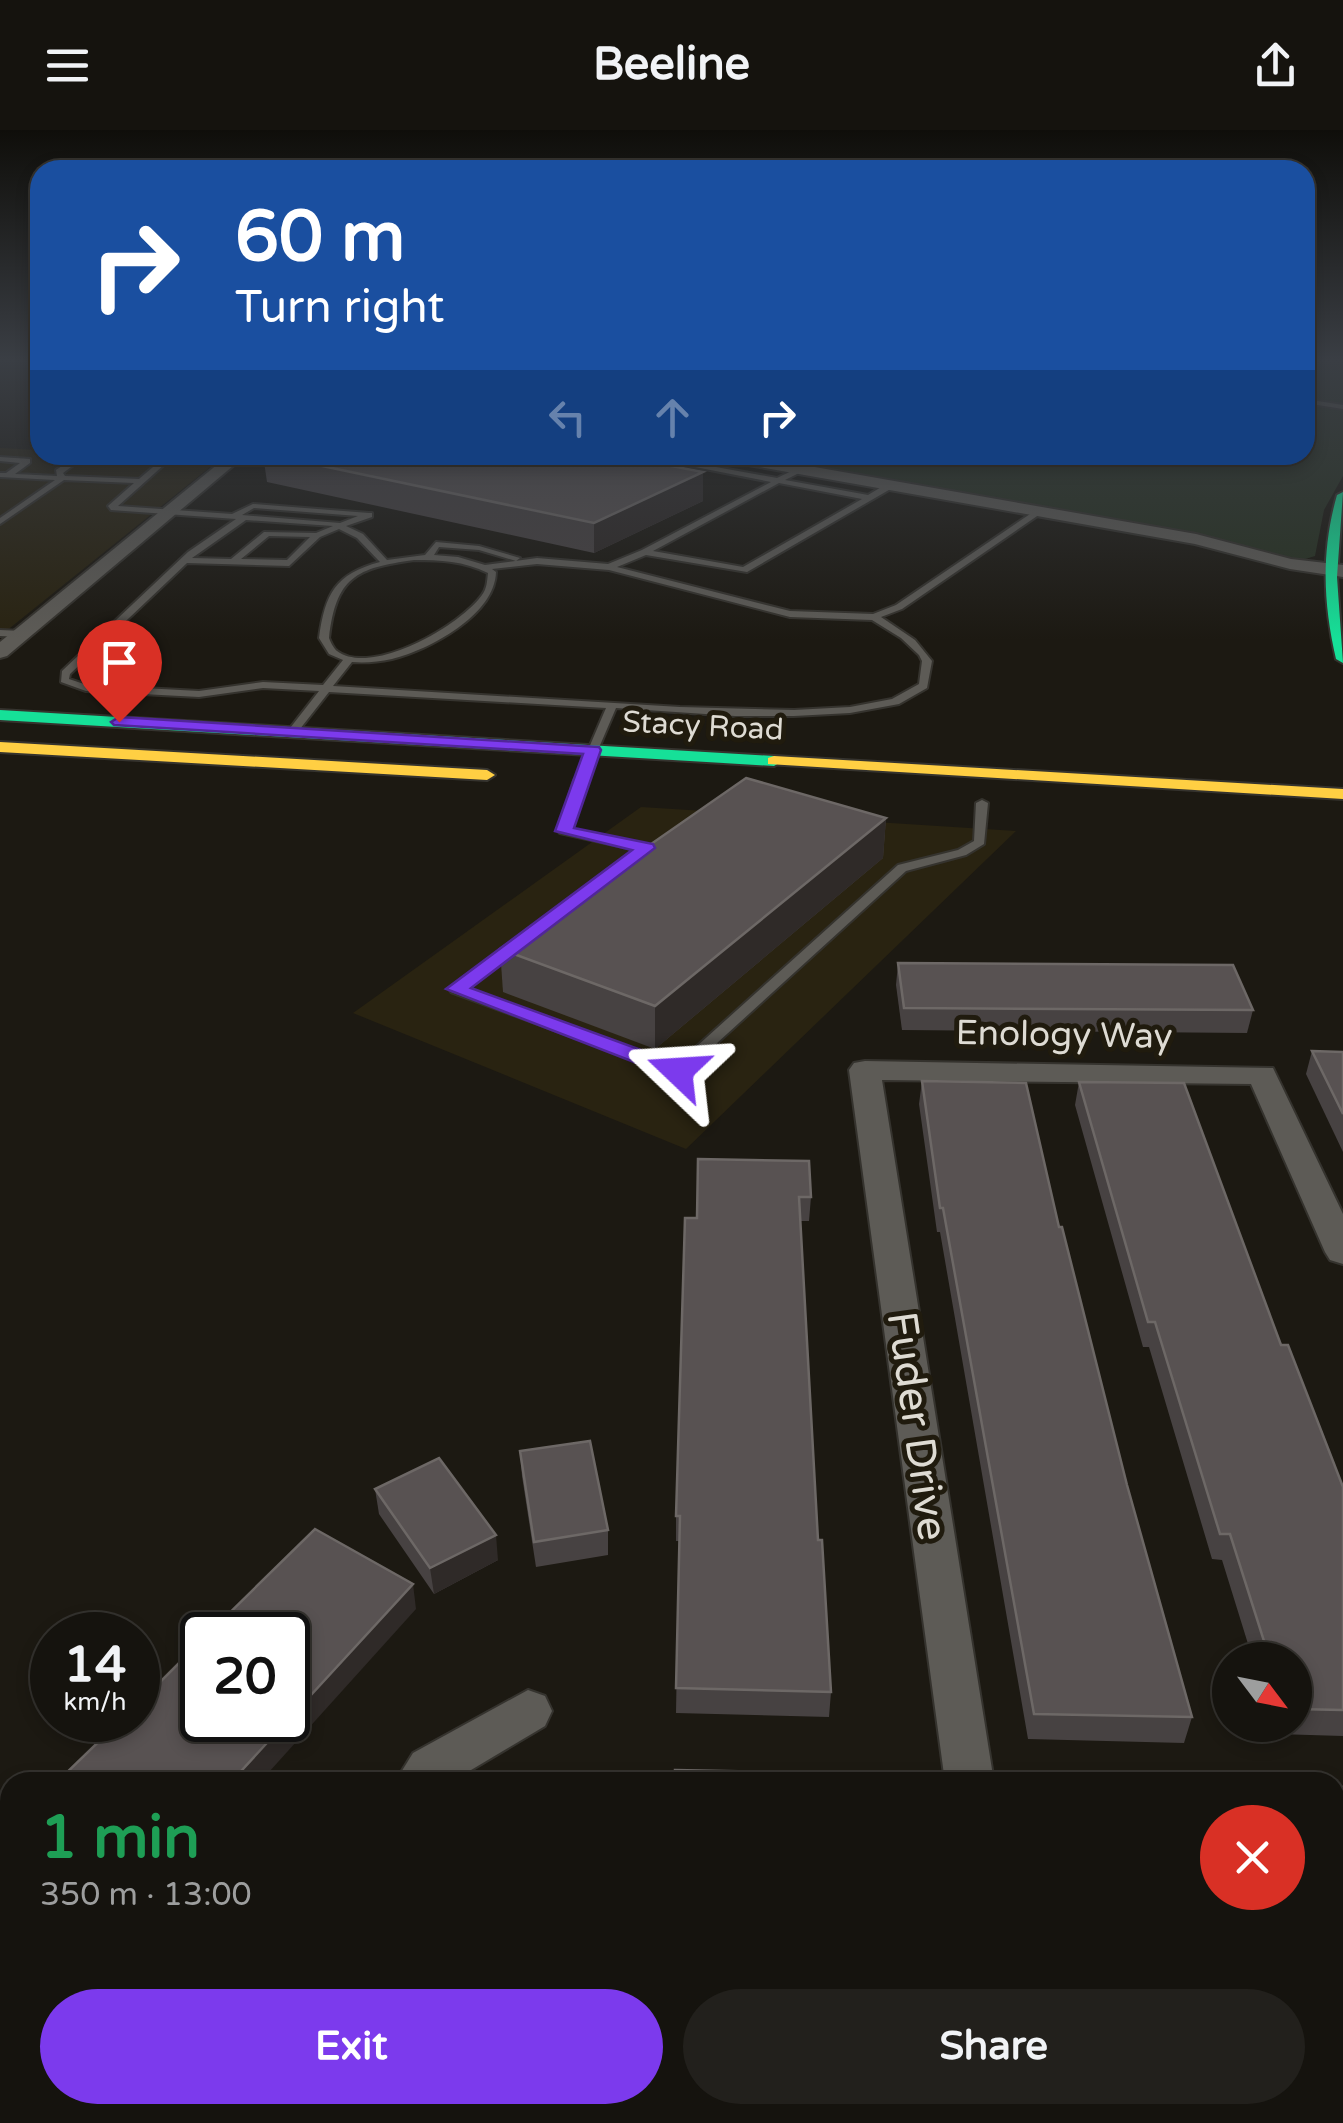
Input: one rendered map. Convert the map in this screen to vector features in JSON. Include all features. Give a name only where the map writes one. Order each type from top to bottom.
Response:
[{"type":"main road","points":[[1343,495],[1331,527],[1334,628],[1343,659]]},
{"type":"main road","name":"Stacy Road","points":[[0,715],[1343,794]]},
{"type":"main road","points":[[0,746],[504,776]]},
{"type":"main road","points":[[579,780],[593,750]]},
{"type":"street","points":[[0,652],[226,465]]},
{"type":"street","points":[[777,465],[1196,539],[1290,564],[1335,570]]},
{"type":"street","name":"Enology Way","points":[[864,1070],[1262,1075],[1343,1252]]},
{"type":"street","name":"Fuder Drive","points":[[864,1070],[969,1772]]},
{"type":"street","points":[[427,1772],[528,1711]]},
{"type":"lane","points":[[0,459],[27,461],[3,476]]},
{"type":"lane","points":[[62,478],[60,472],[69,465]]},
{"type":"lane","points":[[160,465],[111,508],[318,520],[360,536],[385,562]]},
{"type":"lane","points":[[692,465],[870,498]]},
{"type":"lane","points":[[610,567],[800,469]]},
{"type":"lane","points":[[3,476],[140,481]]},
{"type":"lane","points":[[0,522],[62,478]]},
{"type":"lane","points":[[644,552],[744,570],[891,486]]},
{"type":"lane","points":[[234,561],[268,534],[317,535],[369,514],[253,506],[185,560],[65,673],[64,680],[86,688],[198,694],[263,685],[797,715],[860,710],[890,703],[914,692],[926,679],[926,658],[874,617]]},
{"type":"lane","points":[[0,508],[19,508]]},
{"type":"lane","points":[[486,567],[494,578],[491,586],[460,622],[419,647],[397,655],[349,660],[332,652],[324,638],[335,592],[348,578],[385,562],[428,558],[486,567],[524,562],[610,567],[790,614],[874,617],[898,607],[1039,512]]},
{"type":"lane","points":[[185,560],[289,563],[317,535]]},
{"type":"lane","points":[[428,558],[433,546],[448,544],[494,551],[524,562]]},
{"type":"lane","points":[[675,584],[707,565]]},
{"type":"lane","points":[[0,633],[22,634]]},
{"type":"lane","points":[[292,732],[349,660]]},
{"type":"lane","points":[[593,750],[612,705]]},
{"type":"lane","points":[[579,780],[564,831],[646,848],[615,872]]},
{"type":"lane","points":[[536,930],[456,989],[678,1071],[902,868],[922,858],[970,850],[980,842],[983,803]]},
{"type":"shaded area","points":[[0,454],[30,454],[30,465],[213,465],[0,636]]},
{"type":"shaded area","points":[[641,807],[1016,831],[686,1149],[353,1013]]},
{"type":"green space","points":[[1315,454],[1343,454],[1343,476],[1324,510],[1315,556],[1299,561],[1201,537],[804,465],[1315,465]]},
{"type":"building","points":[[318,465],[666,465],[703,472],[594,523]]},
{"type":"building","points":[[746,778],[886,818],[655,1006],[500,949]]},
{"type":"building","points":[[898,963],[1233,965],[1253,1010],[904,1008]]},
{"type":"building","points":[[1312,1051],[1343,1052],[1343,1114]]},
{"type":"building","points":[[922,1081],[1026,1083],[1059,1227],[1192,1717],[1034,1714],[940,1208]]},
{"type":"building","points":[[1079,1082],[1184,1083],[1281,1345],[1288,1345],[1343,1487],[1343,1710],[1312,1709],[1312,1642],[1264,1642],[1230,1534],[1220,1534],[1155,1322],[1148,1322]]},
{"type":"building","points":[[698,1159],[809,1161],[811,1197],[799,1197],[818,1540],[822,1540],[831,1692],[676,1688],[680,1516],[676,1516],[685,1218],[697,1218]]},
{"type":"building","points":[[590,1441],[608,1530],[534,1542],[520,1451]]},
{"type":"building","points":[[439,1458],[496,1535],[430,1568],[375,1489]]},
{"type":"building","points":[[315,1529],[413,1584],[310,1696],[310,1612],[230,1612]]},
{"type":"building","points":[[180,1662],[180,1742],[268,1742],[240,1772],[67,1772],[98,1742],[160,1742],[160,1682]]},
{"type":"building","points":[[675,1770],[783,1772],[675,1772]]},
{"type":"traffic: fast","points":[[1343,495],[1331,557],[1334,618],[1343,659]]},
{"type":"traffic: fast","points":[[0,715],[774,761]]},
{"type":"traffic: slow","points":[[0,747],[487,775]]},
{"type":"traffic: slow","points":[[774,761],[1343,794]]},
{"type":"route","points":[[119,722],[593,750],[579,780],[564,831],[646,848],[456,989],[678,1071]]}]
